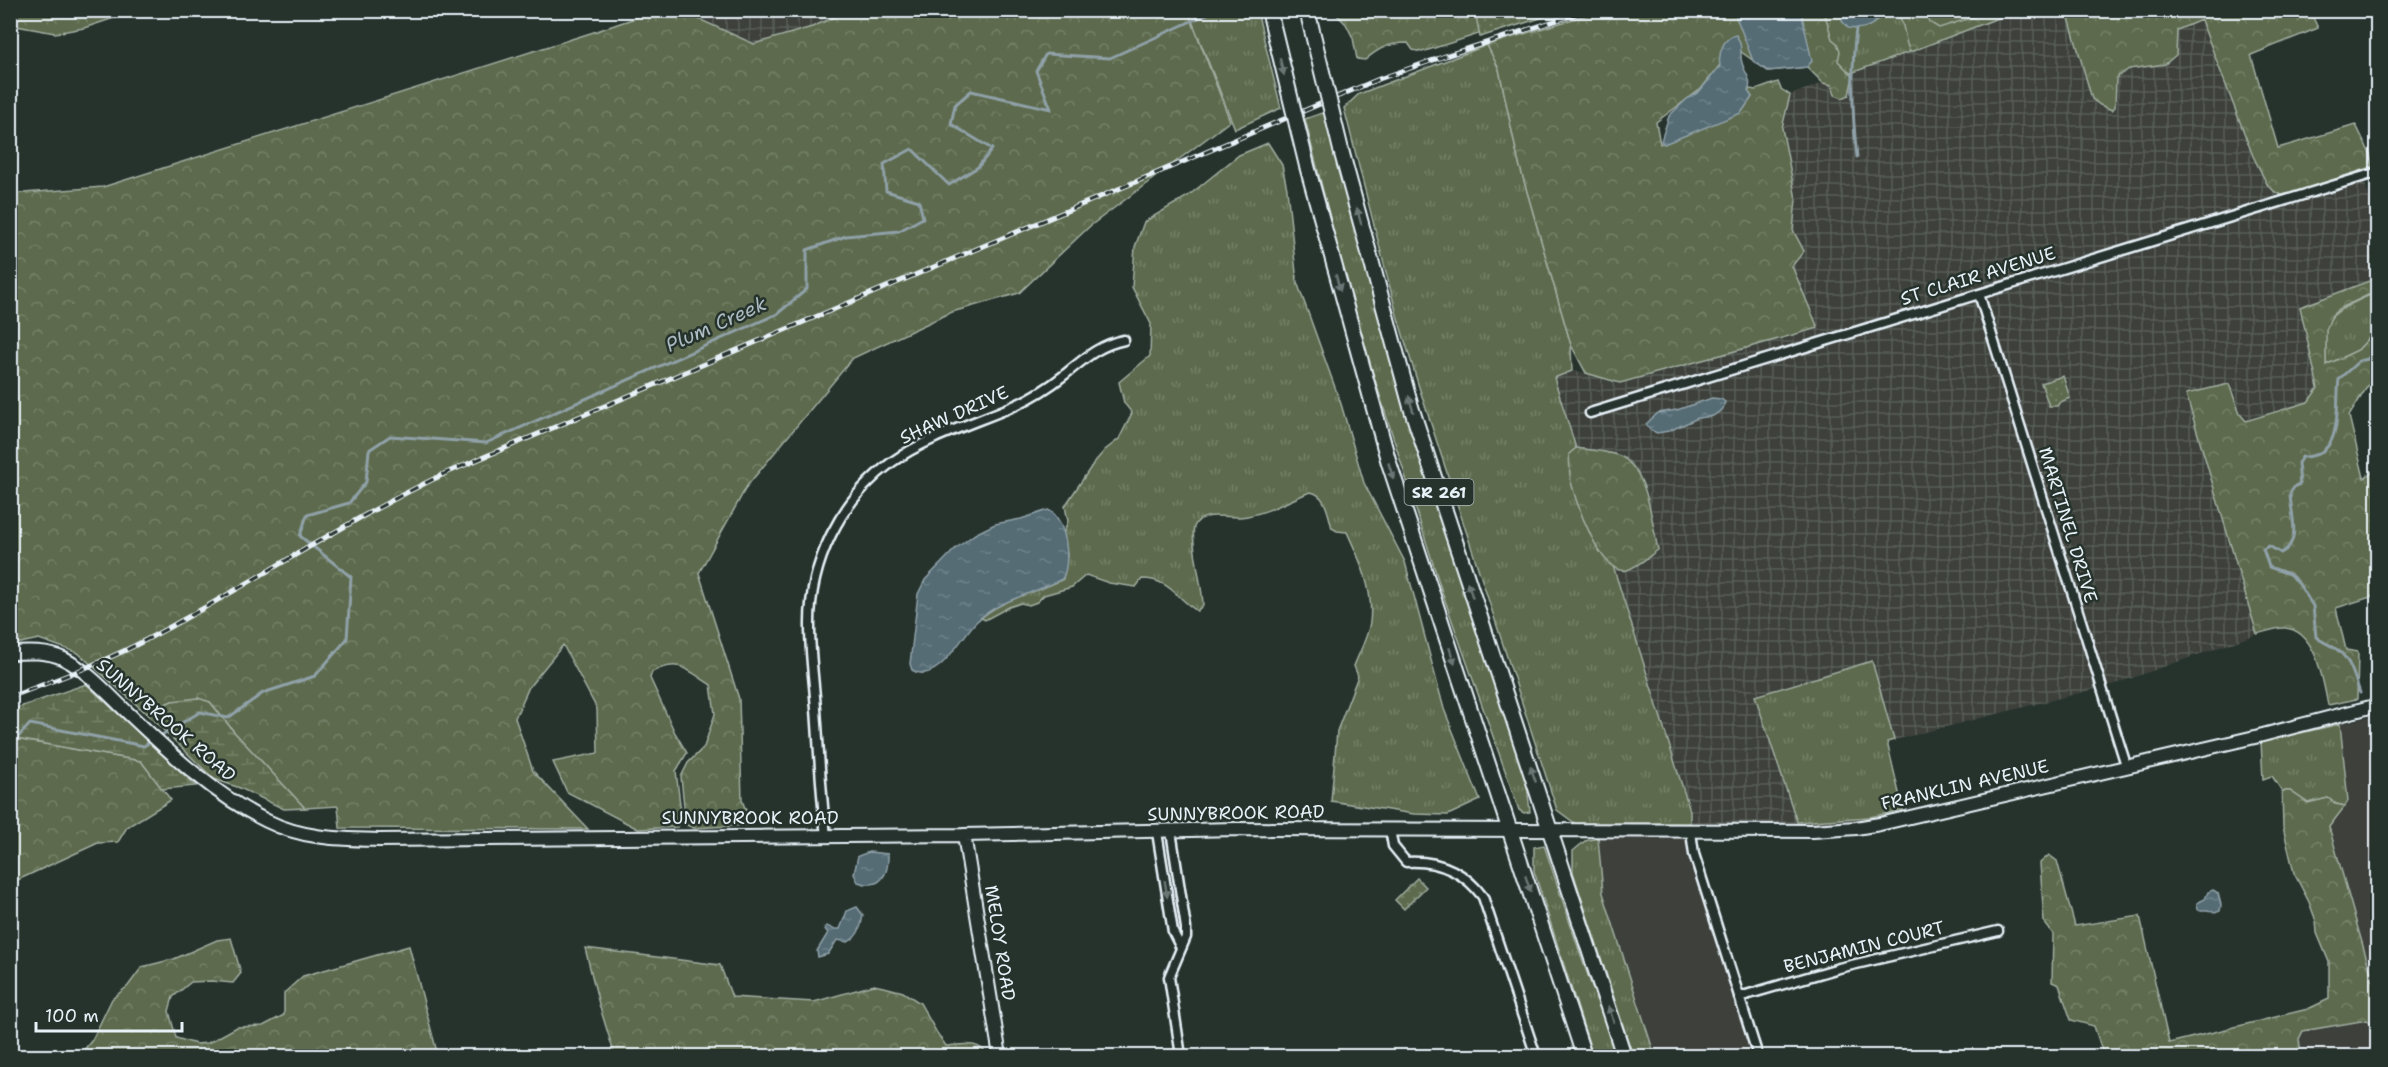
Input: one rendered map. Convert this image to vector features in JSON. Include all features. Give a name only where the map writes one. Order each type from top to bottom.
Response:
[{"type":"main road","name":"SR 261","points":[[1269,10],[1306,166],[1389,463],[1584,1056]]},
{"type":"main road","name":"SR 261","points":[[1307,10],[1341,150],[1411,406],[1624,1056]]},
{"type":"street","name":"ST CLAIR AVENUE","points":[[1590,413],[2378,172]]},
{"type":"street","name":"MARTINEL DRIVE","points":[[1979,294],[2126,765]]},
{"type":"street","name":"SHAW DRIVE","points":[[826,836],[810,637],[810,610],[818,569],[837,524],[851,502],[870,482],[904,454],[1026,400],[1050,386],[1097,349],[1124,340]]},
{"type":"street","name":"SUNNYBROOK ROAD","points":[[10,653],[44,654],[65,660],[81,670],[158,742],[213,788],[244,808],[286,829],[315,837],[431,841],[1171,831],[1551,830]]},
{"type":"street","name":"FRANKLIN AVENUE","points":[[1551,830],[1691,832],[1813,831],[1856,828],[2255,737],[2378,705]]},
{"type":"street","points":[[1390,829],[1393,846],[1406,862],[1431,862],[1444,866],[1468,880],[1483,897],[1536,1056]]},
{"type":"street","points":[[1171,831],[1186,928],[1186,937],[1169,977],[1181,1056]]},
{"type":"street","points":[[1157,832],[1173,932],[1181,948]]},
{"type":"street","points":[[1691,832],[1694,854],[1758,1056]]},
{"type":"street","name":"MELOY ROAD","points":[[964,835],[1000,1056]]},
{"type":"street","name":"BENJAMIN COURT","points":[[1739,997],[1839,968],[1998,931]]},
{"type":"shaded area","points":[[690,11],[848,11],[812,27],[754,44],[693,17]]},
{"type":"shaded area","points":[[2016,11],[2067,11],[2092,99],[2115,107],[2116,78],[2129,69],[2165,63],[2176,55],[2177,30],[2201,20],[2253,156],[2320,135],[2361,170],[2377,223],[2377,278],[2300,307],[2318,388],[2308,402],[2246,422],[2240,414],[2229,384],[2186,394],[2257,634],[2115,684],[1887,742],[1906,818],[1880,824],[1691,832],[1690,811],[1554,377],[1572,371],[1586,373],[1818,328],[1792,266],[1804,251],[1793,230],[1796,199],[1782,128],[1790,95]]},
{"type":"shaded area","points":[[2377,715],[2377,995],[2329,827],[2348,801],[2340,724]]},
{"type":"shaded area","points":[[1690,811],[1691,832],[1758,1056],[1655,1056],[1603,893],[1597,830],[1591,818]]},
{"type":"shaded area","points":[[2367,1020],[2377,1030],[2377,1056],[2301,1056],[2299,1039],[2302,1031]]},
{"type":"green space","points":[[1043,10],[1059,16],[1069,10],[1188,11],[1230,121],[1090,226],[1019,293],[952,312],[853,358],[747,486],[699,573],[739,699],[742,800],[748,816],[748,825],[694,828],[686,825],[681,777],[688,763],[704,747],[715,714],[711,685],[677,666],[652,672],[650,678],[675,733],[687,753],[676,771],[681,813],[677,827],[638,829],[567,792],[553,762],[598,753],[597,709],[563,645],[529,687],[515,718],[533,771],[588,829],[340,828],[338,806],[305,808],[235,733],[210,702],[172,701],[146,713],[78,653],[39,639],[11,645],[11,194],[103,187],[597,31],[635,18],[646,11],[690,11],[694,17],[754,44],[812,27],[848,11]]},
{"type":"green space","points":[[1475,10],[1563,11],[1480,37]]},
{"type":"green space","points":[[10,11],[135,11],[84,28],[55,33],[11,25]]},
{"type":"green space","points":[[1188,11],[1257,11],[1281,108],[1235,129]]},
{"type":"green space","points":[[1333,11],[1551,11],[1422,52],[1413,50],[1408,43],[1390,45],[1365,60],[1357,59],[1353,38],[1346,24]]},
{"type":"green space","points":[[1600,11],[1824,11],[1832,39],[1837,43],[1840,51],[1838,61],[1853,76],[1849,95],[1843,98],[1835,95],[1832,85],[1823,83],[1807,67],[1768,71],[1734,47],[1701,89],[1656,122],[1660,144],[1700,124],[1741,113],[1752,97],[1748,91],[1750,89],[1756,90],[1778,82],[1781,89],[1790,95],[1782,128],[1796,199],[1793,230],[1804,251],[1792,266],[1818,328],[1620,383],[1586,373],[1571,345],[1518,160],[1499,69],[1487,45]]},
{"type":"green space","points":[[1819,11],[1905,11],[1915,50],[1851,73],[1833,69]]},
{"type":"green space","points":[[1896,11],[2016,11],[1910,52]]},
{"type":"green space","points":[[1925,11],[1971,11],[1977,16],[1939,28],[1929,22]]},
{"type":"green space","points":[[2067,11],[2310,11],[2318,28],[2251,55],[2278,148],[2356,125],[2370,154],[2372,167],[2284,196],[2275,192],[2267,184],[2253,156],[2201,20],[2177,30],[2176,55],[2165,64],[2129,69],[2116,78],[2115,107],[2112,110],[2100,105],[2092,99]]},
{"type":"green space","points":[[1487,45],[1499,69],[1518,160],[1571,345],[1572,371],[1554,378],[1690,811],[1690,823],[1576,824],[1557,810],[1397,315],[1344,108],[1359,94]]},
{"type":"green space","points":[[1325,112],[1335,152],[1526,776],[1530,812],[1524,813],[1519,810],[1442,592],[1352,307],[1305,119]]},
{"type":"green space","points":[[1268,143],[1282,165],[1287,189],[1297,282],[1341,404],[1364,483],[1405,562],[1444,709],[1480,800],[1448,815],[1414,814],[1331,801],[1337,731],[1358,676],[1354,666],[1367,633],[1371,610],[1368,587],[1357,553],[1347,532],[1332,528],[1326,506],[1320,496],[1310,492],[1267,511],[1249,516],[1214,516],[1202,518],[1197,522],[1193,534],[1203,605],[1197,611],[1159,582],[1142,579],[1136,587],[1109,583],[1086,575],[1072,587],[1044,595],[1037,602],[1029,605],[1021,603],[985,620],[981,618],[1000,605],[1063,579],[1067,555],[1063,534],[1068,521],[1065,506],[1093,464],[1119,439],[1132,413],[1124,403],[1119,382],[1150,356],[1151,324],[1132,287],[1135,247],[1144,222],[1188,196],[1239,155]]},
{"type":"green space","points":[[2377,278],[2377,293],[2339,309],[2332,315],[2326,330],[2326,365],[2358,350],[2378,329],[2377,371],[2349,416],[2364,478],[2377,468],[2377,595],[2336,608],[2346,650],[2358,652],[2357,699],[2328,705],[2316,658],[2304,638],[2296,631],[2285,628],[2257,634],[2186,394],[2229,384],[2240,414],[2246,421],[2308,402],[2318,388],[2300,307]]},
{"type":"green space","points":[[2377,293],[2377,329],[2358,350],[2326,365],[2325,333],[2330,320],[2343,308]]},
{"type":"green space","points":[[2063,376],[2070,398],[2060,402],[2057,406],[2049,406],[2041,383]]},
{"type":"green space","points":[[1576,448],[1606,452],[1622,457],[1631,464],[1643,485],[1658,550],[1631,569],[1617,569],[1608,562],[1591,536],[1570,479],[1569,454]]},
{"type":"green space","points":[[1872,661],[1894,740],[1887,742],[1903,810],[1870,817],[1797,822],[1755,696]]},
{"type":"green space","points":[[86,684],[196,786],[162,789],[141,761],[11,738],[11,710]]},
{"type":"green space","points":[[198,698],[210,702],[235,733],[305,808],[284,809],[240,788],[214,779],[146,713],[172,701]]},
{"type":"green space","points":[[2340,724],[2348,801],[2345,806],[2336,804],[2328,798],[2308,803],[2290,791],[2282,791],[2272,776],[2263,779],[2261,742]]},
{"type":"green space","points":[[10,738],[141,761],[171,800],[127,827],[118,842],[98,843],[11,883]]},
{"type":"green space","points":[[2282,791],[2290,791],[2308,803],[2328,798],[2336,804],[2345,806],[2329,827],[2377,995],[2377,1030],[2367,1020],[2303,1031],[2299,1039],[2301,1056],[2104,1056],[2094,1026],[2071,1020],[2059,985],[2052,982],[2053,934],[2044,922],[2040,863],[2049,855],[2057,861],[2075,926],[2140,916],[2169,1043],[2308,1009],[2329,999],[2329,962],[2317,933],[2316,921],[2309,902],[2294,873],[2283,827]]},
{"type":"green space","points":[[1598,838],[1603,893],[1655,1056],[1633,1056],[1573,872],[1573,851],[1585,841]]},
{"type":"green space","points":[[1544,845],[1617,1056],[1593,1056],[1534,871],[1534,847]]},
{"type":"green space","points":[[1417,878],[1426,887],[1404,909],[1395,900]]},
{"type":"green space","points":[[231,938],[241,973],[233,983],[191,982],[173,997],[169,1011],[176,1038],[196,1044],[208,1043],[237,1027],[263,1026],[284,1015],[284,993],[303,976],[409,946],[438,1056],[79,1056],[92,1040],[112,999],[128,986],[142,967],[174,959],[217,940]]},
{"type":"green space","points":[[585,948],[720,965],[732,997],[814,1002],[874,985],[903,992],[920,1003],[946,1046],[975,1046],[988,1056],[615,1056]]},
{"type":"water","points":[[1734,11],[1801,11],[1812,61],[1807,67],[1768,71],[1753,61]]},
{"type":"water","points":[[1844,11],[1874,11],[1879,15],[1875,22],[1868,26],[1852,29],[1842,21]]},
{"type":"water","points":[[1736,35],[1740,43],[1742,63],[1749,80],[1748,91],[1752,97],[1741,113],[1664,144],[1661,141],[1669,116],[1687,99],[1699,92],[1720,66],[1721,51],[1725,43],[1731,36]]},
{"type":"water","points":[[1712,398],[1725,402],[1723,409],[1713,416],[1698,418],[1669,431],[1657,433],[1650,430],[1646,424],[1658,413],[1677,410]]},
{"type":"water","points":[[1048,510],[1059,521],[1066,541],[1067,562],[1062,579],[1006,602],[985,614],[939,666],[921,673],[912,670],[910,664],[918,594],[925,580],[955,549],[975,534],[995,524],[1021,519]]},
{"type":"water","points":[[869,852],[888,854],[885,874],[882,879],[873,884],[858,882],[854,874],[858,856]]},
{"type":"water","points":[[2213,890],[2218,893],[2220,911],[2215,913],[2198,910],[2197,903],[2205,899],[2208,892]]},
{"type":"water","points":[[857,907],[863,915],[857,934],[848,942],[837,940],[828,954],[818,957],[817,951],[828,933],[824,928],[827,926],[840,929],[847,911]]},
{"type":"waterway","name":"Plum Creek","points":[[160,736],[200,712],[228,718],[263,693],[315,676],[347,639],[351,577],[300,536],[307,515],[349,503],[366,482],[369,450],[390,436],[486,443],[777,314],[807,289],[807,250],[846,236],[899,231],[923,218],[919,201],[886,191],[884,164],[912,149],[949,185],[978,167],[992,149],[951,124],[955,105],[971,91],[1051,109],[1036,71],[1046,54],[1110,58],[1216,10]]},
{"type":"waterway","points":[[1856,29],[1853,93],[1857,157]]},
{"type":"waterway","points":[[2360,693],[2351,667],[2344,656],[2316,637],[2313,606],[2297,581],[2289,574],[2269,567],[2263,549],[2269,546],[2281,553],[2292,542],[2294,526],[2290,493],[2295,486],[2300,484],[2298,463],[2302,457],[2316,455],[2325,449],[2332,440],[2337,416],[2339,379],[2359,361],[2368,359],[2378,342]]},
{"type":"waterway","name":"Plum Creek","points":[[10,746],[30,724],[144,746],[150,742]]},
{"type":"railway","points":[[10,697],[90,666],[136,645],[214,603],[367,514],[446,473],[1379,79],[1589,10]]}]
